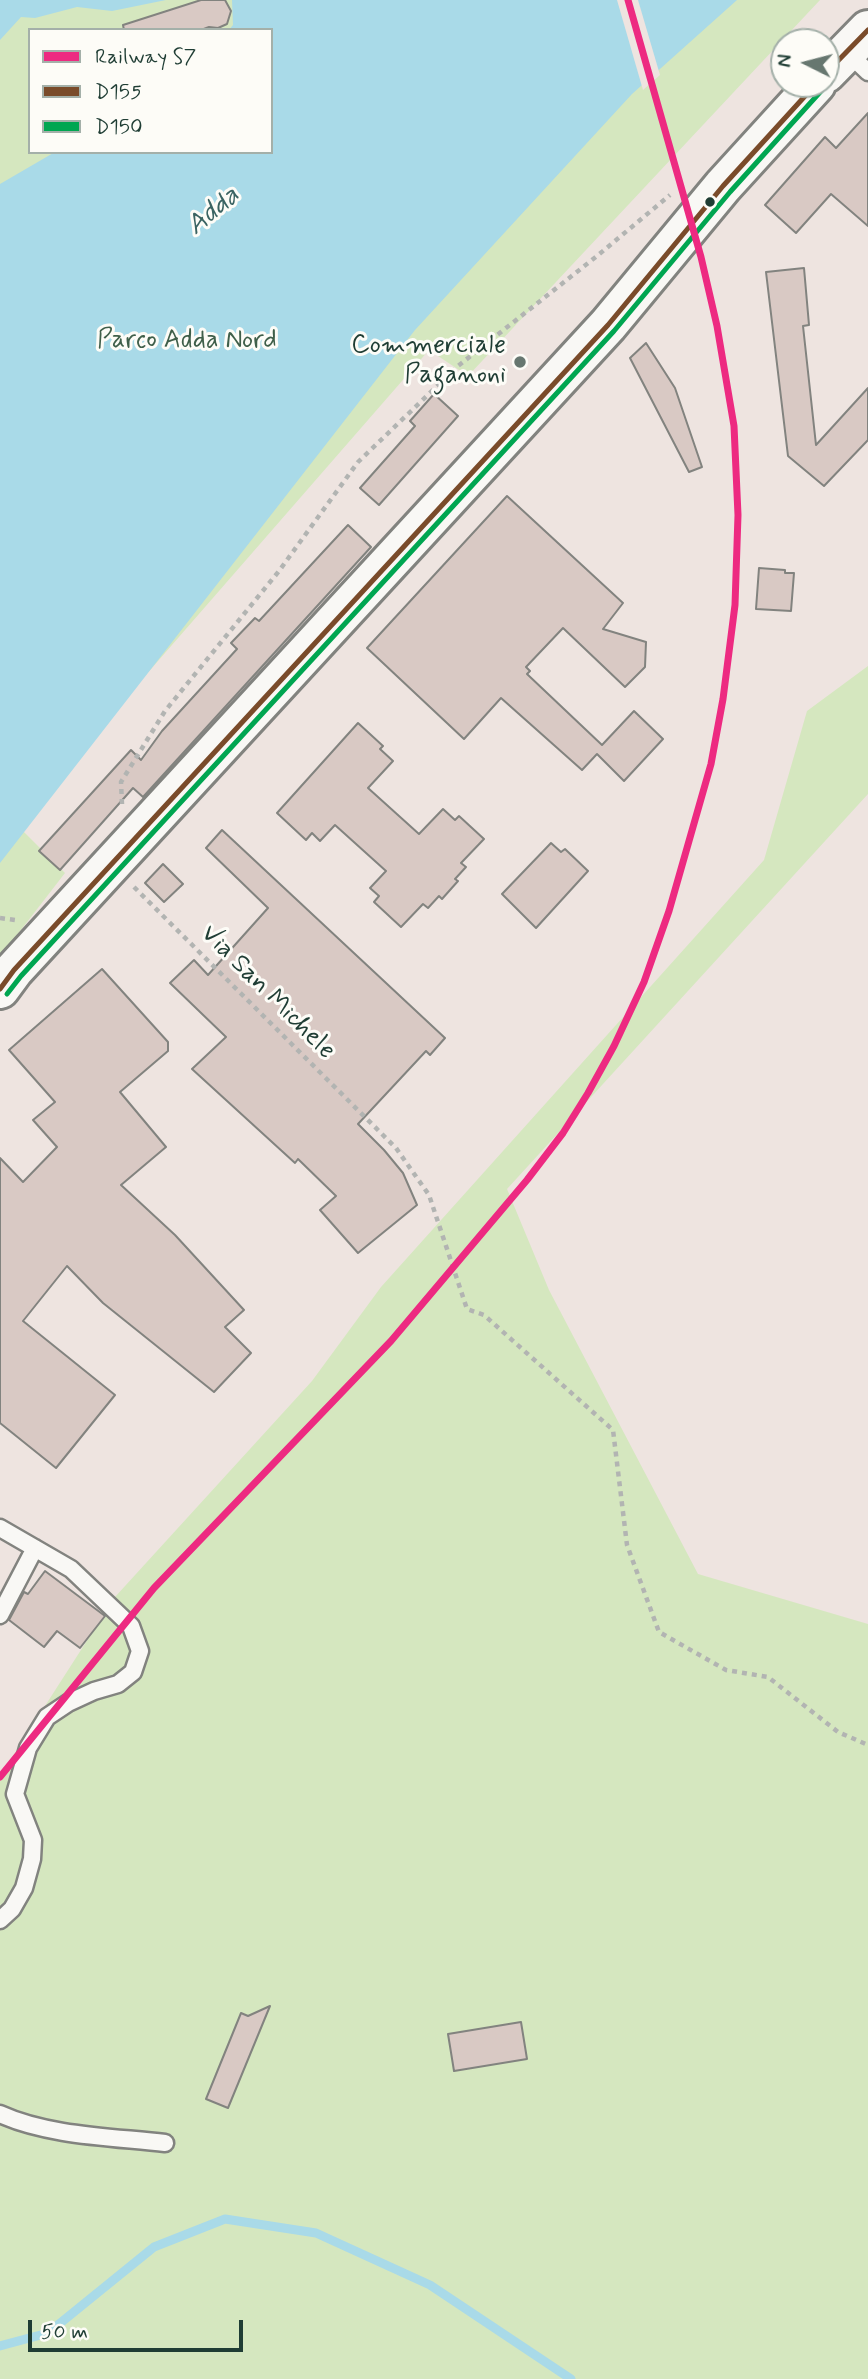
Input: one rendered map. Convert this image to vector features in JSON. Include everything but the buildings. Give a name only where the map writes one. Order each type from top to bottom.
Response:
[{"type":"main road","points":[[0,989],[14,970],[111,864],[608,326],[723,186],[803,98]]},
{"type":"lane","points":[[0,1528],[71,1569],[131,1626],[140,1651],[133,1672],[118,1684],[68,1703],[47,1717],[28,1748],[15,1794],[33,1840],[32,1859],[24,1888],[12,1909],[0,1920]]},
{"type":"lane","points":[[0,1615],[35,1548]]},
{"type":"lane","points":[[0,2114],[15,2121],[58,2130],[165,2143]]},
{"type":"path","points":[[122,815],[121,782],[165,711],[279,571],[358,462],[458,366],[677,189]]},
{"type":"path","name":"Via San Michele","points":[[111,864],[396,1149],[429,1195],[467,1309],[484,1315],[613,1430],[626,1545],[659,1632],[726,1670],[768,1677],[838,1732],[868,1745]]},
{"type":"path","points":[[0,918],[20,920]]},
{"type":"green space","name":"Parco Adda Nord","points":[[0,0],[820,0],[794,28],[770,28],[770,53],[468,376],[429,350],[16,824],[65,873],[0,957]]},
{"type":"green space","points":[[868,666],[868,794],[507,1189],[549,1290],[698,1574],[868,1624],[868,2379],[0,2379],[0,1776],[115,1597],[312,1381],[381,1287],[764,860],[807,711]]},
{"type":"water","points":[[0,0],[166,0],[112,11],[77,7],[35,18],[21,17],[0,40]]},
{"type":"water","name":"Parco Adda Nord","points":[[232,0],[737,0],[632,94],[415,330],[0,863],[0,184],[52,154],[273,154],[273,28],[231,28],[233,25]]},
{"type":"pier","points":[[617,0],[638,0],[660,75],[643,90]]},
{"type":"waterway","points":[[0,2346],[48,2333],[154,2247],[225,2219],[316,2233],[430,2285],[571,2379]]},
{"type":"rail line","name":"S7","points":[[0,1777],[154,1588],[391,1341],[527,1180],[563,1133],[588,1093],[644,982],[669,911],[711,764],[723,699],[735,605],[738,515],[734,426],[717,326],[701,257],[628,0]]},
{"type":"transit line","name":"D155","points":[[840,59],[868,30]]},
{"type":"transit line","name":"D155","points":[[0,989],[14,970],[608,325],[723,186],[803,98]]},
{"type":"transit line","name":"D150","points":[[7,994],[614,331],[730,192],[815,98]]},
{"type":"place","name":"Commerciale Paganoni","points":[[520,362]]},
{"type":"water label","name":"Adda","points":[[214,212]]}]
